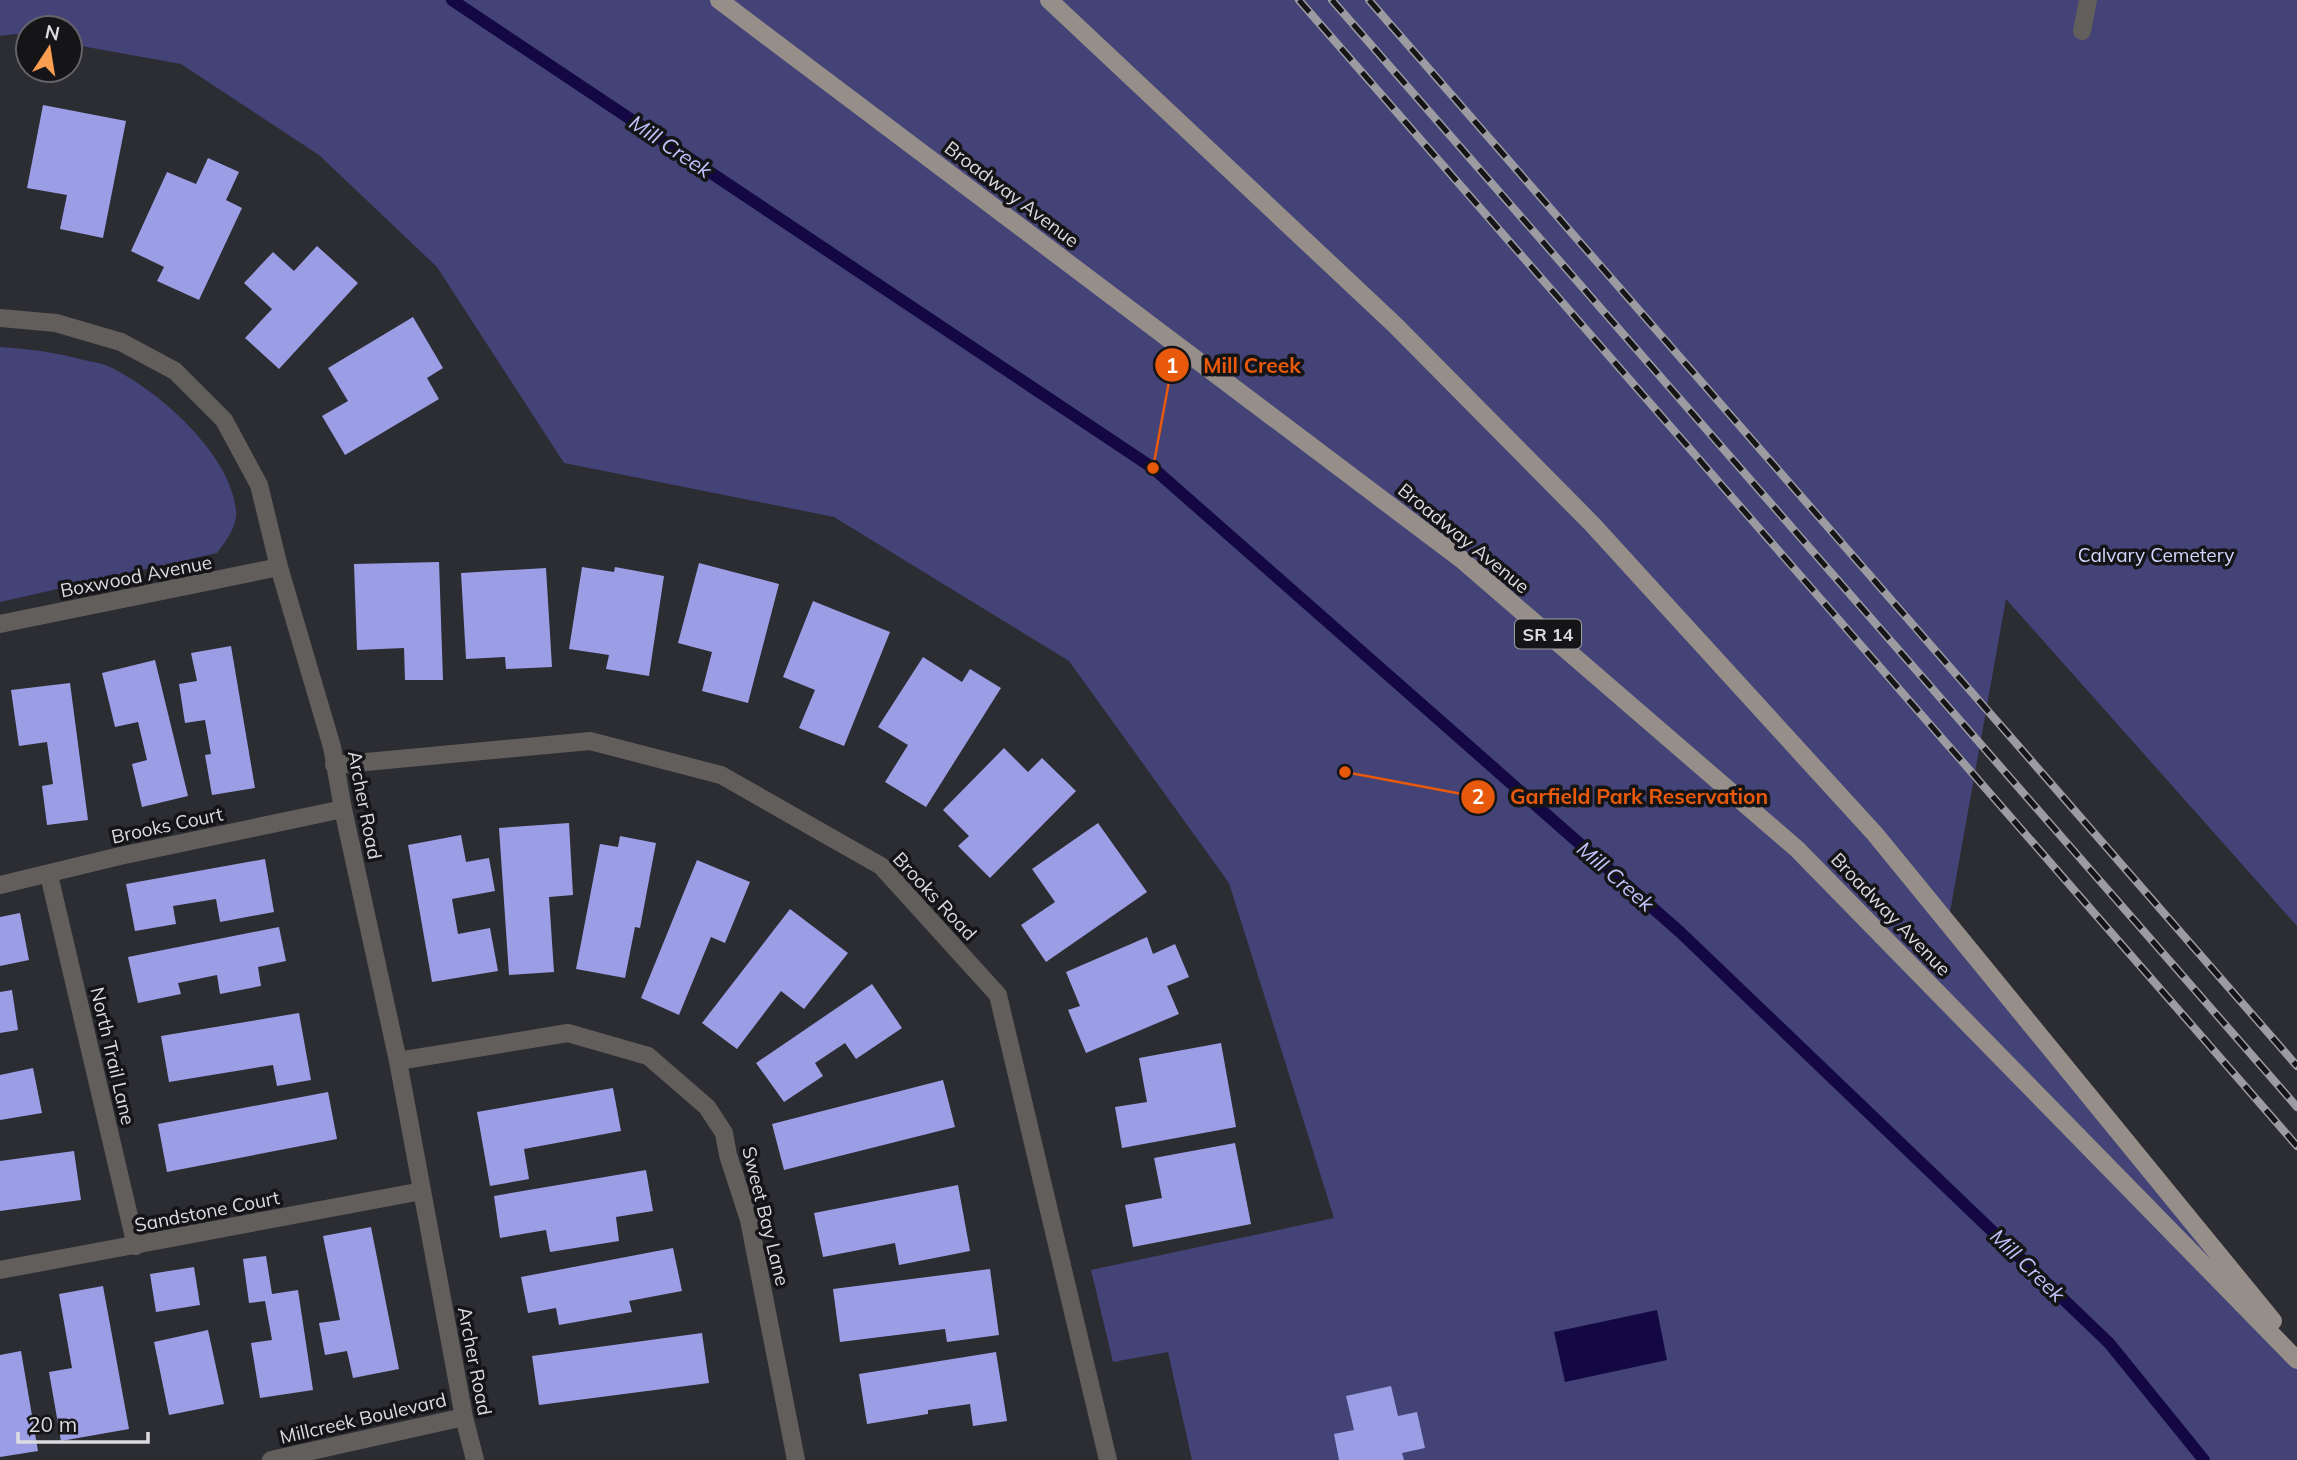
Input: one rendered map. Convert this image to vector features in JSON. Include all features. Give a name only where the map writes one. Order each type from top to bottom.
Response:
[{"type":"main road","name":"Broadway Avenue","points":[[719,0],[1472,568],[1797,849],[2297,1360]]},
{"type":"main road","name":"Broadway Avenue","points":[[1049,0],[1395,325],[1592,524],[1875,834],[2297,1351]]},
{"type":"street","points":[[2082,31],[2088,0]]},
{"type":"street","name":"Archer Road","points":[[0,318],[56,323],[121,342],[175,372],[224,420],[259,485],[279,568],[331,747],[398,1061],[464,1417],[475,1460]]},
{"type":"street","name":"Boxwood Avenue","points":[[0,624],[279,568]]},
{"type":"street","name":"Brooks Road","points":[[334,765],[590,741],[721,775],[881,866],[998,995],[1108,1460]]},
{"type":"street","name":"Brooks Court","points":[[0,885],[121,856],[343,809]]},
{"type":"street","name":"North Trail Lane","points":[[49,875],[136,1246]]},
{"type":"street","name":"Sweet Bay Lane","points":[[398,1061],[568,1033],[648,1056],[707,1107],[724,1133],[728,1156],[749,1220],[796,1460]]},
{"type":"street","name":"Sandstone Court","points":[[0,1270],[422,1191]]},
{"type":"street","name":"Millcreek Boulevard","points":[[271,1460],[464,1417]]},
{"type":"green space","name":"Calvary Cemetery","points":[[0,0],[2297,0],[2297,926],[2006,599],[1948,923],[2297,1351],[2297,1460],[1192,1460],[1168,1352],[1113,1362],[1091,1270],[1334,1218],[1229,883],[1069,661],[834,517],[564,463],[437,267],[319,155],[181,64],[84,47],[84,14],[14,14],[14,34],[0,36]]},
{"type":"green space","points":[[0,347],[52,353],[107,366],[150,391],[189,426],[221,467],[231,488],[236,510],[231,533],[217,553],[0,602]]},
{"type":"shaded area","points":[[1657,1310],[1667,1360],[1565,1382],[1554,1332]]},
{"type":"building","points":[[43,105],[126,121],[103,238],[60,229],[67,195],[27,188]]},
{"type":"building","points":[[208,158],[239,172],[226,200],[242,208],[199,300],[157,281],[164,267],[131,251],[167,172],[196,184]]},
{"type":"building","points":[[317,246],[358,283],[279,369],[245,338],[272,309],[244,283],[273,252],[294,271]]},
{"type":"building","points":[[413,317],[443,368],[427,378],[439,399],[345,455],[322,416],[348,401],[328,368]]},
{"type":"building","points":[[439,562],[443,680],[405,680],[404,648],[357,650],[354,564]]},
{"type":"building","points":[[699,563],[779,584],[748,703],[702,691],[712,652],[678,643]]},
{"type":"building","points":[[582,567],[614,572],[615,567],[664,576],[649,676],[606,669],[609,655],[569,649]]},
{"type":"building","points":[[546,568],[552,667],[506,669],[505,657],[466,659],[461,573]]},
{"type":"building","points":[[813,601],[890,632],[844,746],[799,728],[815,690],[783,677]]},
{"type":"building","points":[[231,646],[255,788],[212,795],[205,755],[211,754],[205,720],[185,723],[179,684],[197,681],[191,653]]},
{"type":"building","points":[[923,657],[962,682],[970,669],[1001,688],[926,807],[885,782],[908,745],[878,727]]},
{"type":"building","points":[[155,660],[188,796],[142,807],[132,764],[147,760],[138,722],[115,727],[102,673]]},
{"type":"building","points":[[70,683],[88,820],[47,825],[42,786],[53,784],[47,742],[19,746],[11,690]]},
{"type":"building","points":[[1004,748],[1028,772],[1042,758],[1076,791],[990,878],[958,846],[969,836],[943,810]]},
{"type":"building","points":[[569,823],[573,895],[549,897],[554,972],[509,975],[499,828]]},
{"type":"building","points":[[1098,823],[1147,892],[1046,962],[1021,925],[1055,902],[1032,869]]},
{"type":"building","points":[[461,835],[466,862],[489,858],[495,891],[452,899],[458,934],[490,928],[498,971],[432,982],[408,845]]},
{"type":"building","points":[[620,836],[656,843],[640,928],[635,927],[625,978],[576,969],[600,844],[618,847]]},
{"type":"building","points":[[265,859],[274,912],[220,922],[216,899],[173,906],[176,924],[135,931],[126,884]]},
{"type":"building","points":[[697,860],[750,882],[725,943],[711,937],[679,1015],[641,998]]},
{"type":"building","points":[[790,909],[848,953],[804,1009],[781,991],[737,1049],[702,1023]]},
{"type":"building","points":[[20,913],[29,960],[0,966],[0,917]]},
{"type":"building","points":[[279,927],[286,961],[258,967],[261,986],[220,994],[217,975],[178,983],[181,994],[138,1003],[128,957]]},
{"type":"building","points":[[1147,937],[1153,954],[1175,944],[1189,977],[1167,986],[1179,1014],[1086,1053],[1068,1010],[1080,1006],[1066,972]]},
{"type":"building","points":[[872,984],[902,1028],[856,1059],[845,1043],[815,1063],[823,1076],[784,1102],[756,1063]]},
{"type":"building","points":[[12,990],[18,1030],[0,1033],[0,992]]},
{"type":"building","points":[[299,1013],[311,1080],[277,1086],[273,1065],[169,1082],[161,1036]]},
{"type":"building","points":[[1221,1043],[1236,1127],[1122,1148],[1115,1107],[1147,1102],[1139,1058]]},
{"type":"building","points":[[33,1068],[42,1113],[0,1120],[0,1075]]},
{"type":"building","points":[[943,1080],[955,1127],[784,1170],[772,1124]]},
{"type":"building","points":[[613,1088],[621,1131],[524,1149],[529,1179],[490,1186],[477,1112]]},
{"type":"building","points":[[328,1092],[337,1139],[167,1172],[158,1124]]},
{"type":"building","points":[[1235,1143],[1251,1224],[1133,1247],[1125,1205],[1162,1198],[1154,1158]]},
{"type":"building","points":[[74,1151],[81,1200],[0,1211],[0,1161]]},
{"type":"building","points":[[646,1170],[653,1211],[616,1217],[619,1241],[550,1252],[546,1230],[500,1238],[494,1196]]},
{"type":"building","points":[[958,1185],[970,1251],[899,1265],[895,1243],[823,1257],[814,1213]]},
{"type":"building","points":[[371,1227],[399,1369],[353,1378],[347,1351],[325,1355],[319,1323],[340,1320],[323,1236]]},
{"type":"building","points":[[673,1248],[682,1291],[629,1301],[632,1312],[559,1325],[556,1308],[528,1313],[521,1277]]},
{"type":"building","points":[[266,1256],[272,1294],[298,1290],[313,1390],[260,1398],[251,1343],[272,1340],[265,1301],[249,1303],[243,1259]]},
{"type":"building","points":[[194,1267],[200,1305],[156,1312],[150,1274]]},
{"type":"building","points":[[990,1269],[999,1335],[947,1342],[945,1329],[840,1342],[833,1289]]},
{"type":"building","points":[[103,1286],[129,1429],[61,1441],[49,1372],[72,1368],[59,1294]]},
{"type":"building","points":[[208,1330],[224,1404],[169,1415],[154,1342]]},
{"type":"building","points":[[702,1333],[709,1383],[539,1405],[532,1356]]},
{"type":"building","points":[[21,1351],[38,1451],[0,1457],[0,1355]]},
{"type":"building","points":[[996,1352],[1007,1421],[973,1426],[970,1404],[928,1410],[928,1414],[867,1424],[859,1374]]},
{"type":"building","points":[[1391,1386],[1398,1416],[1417,1412],[1425,1448],[1402,1453],[1404,1460],[1339,1460],[1334,1434],[1354,1430],[1346,1396]]},
{"type":"waterway","name":"Mill Creek","points":[[452,0],[1153,468],[1680,932],[2109,1343],[2204,1460]]},
{"type":"railway","points":[[1299,0],[2297,1146]]},
{"type":"railway","points":[[1332,0],[2297,1107]]},
{"type":"railway","points":[[1369,0],[2297,1066]]},
{"type":"place","name":"Mill Creek","points":[[1153,468]]},
{"type":"place","name":"Garfield Park Reservation","points":[[1345,772]]}]
